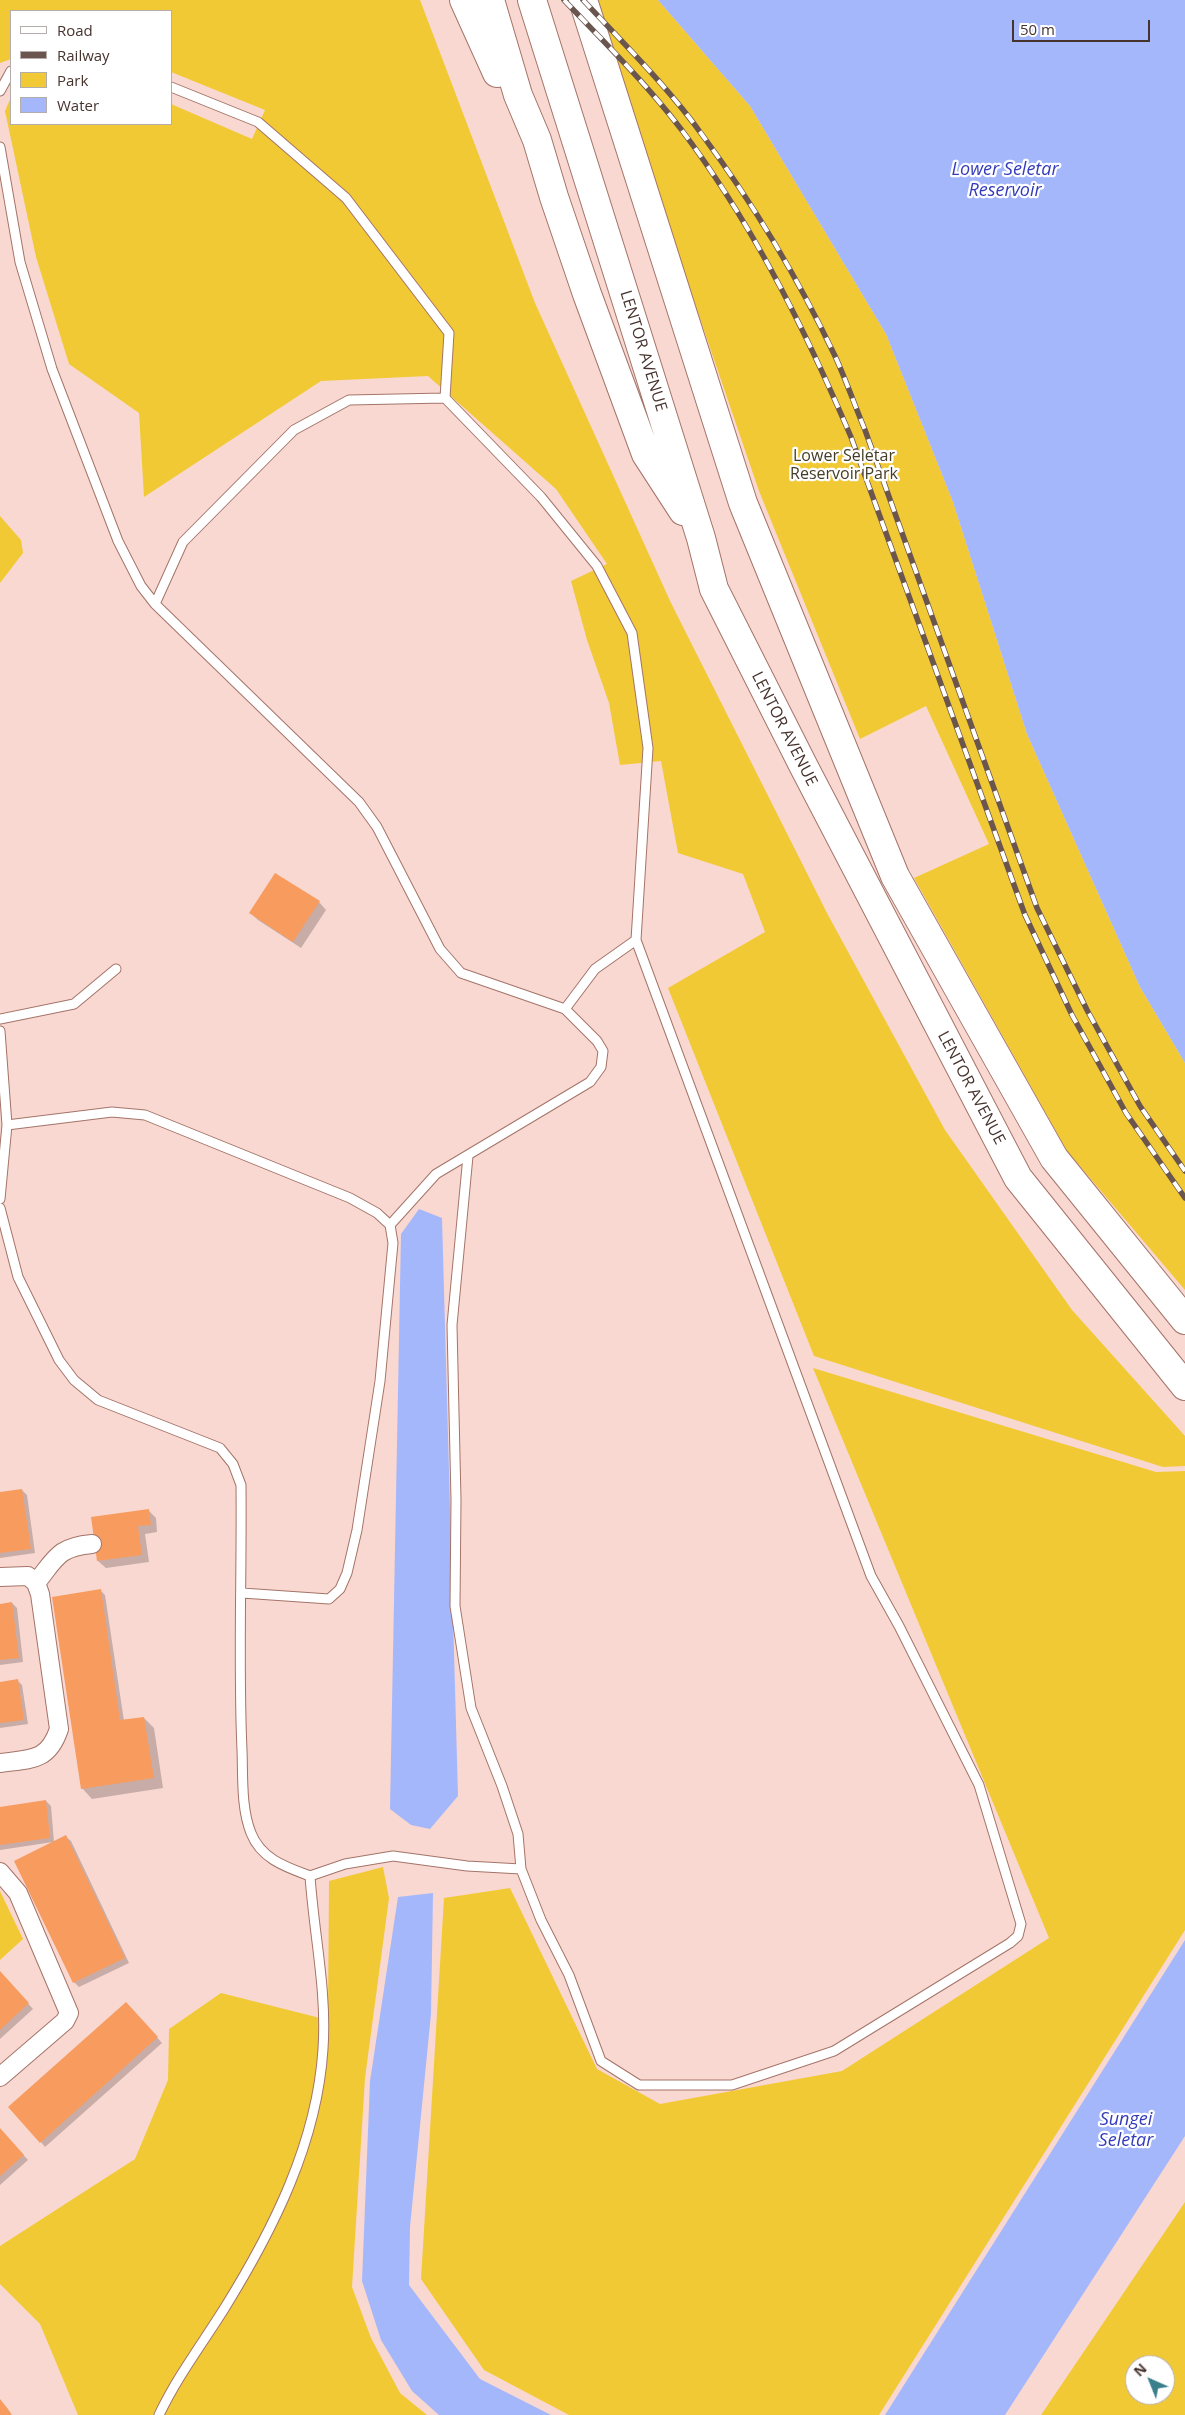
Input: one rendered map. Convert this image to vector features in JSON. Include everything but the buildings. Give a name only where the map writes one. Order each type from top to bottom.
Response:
[{"type":"main road","points":[[464,0],[554,197]]},
{"type":"main road","points":[[490,0],[518,95],[537,140],[554,197],[646,454],[701,538]]},
{"type":"main road","name":"LENTOR AVENUE","points":[[532,0],[701,538],[714,589],[808,776],[1018,1178],[1185,1386]]},
{"type":"main road","points":[[583,0],[743,503],[895,876],[1054,1158],[1185,1320]]},
{"type":"street","points":[[36,1583],[62,1551],[72,1546],[92,1544]]},
{"type":"street","points":[[0,1578],[28,1576],[36,1583],[40,1594],[58,1729],[55,1741],[46,1753],[38,1758],[0,1763]]},
{"type":"street","points":[[0,1872],[18,1893],[69,2013],[65,2020],[0,2077]]},
{"type":"lane","points":[[0,92],[10,73]]},
{"type":"lane","points":[[172,87],[258,122],[346,198],[449,333],[445,398]]},
{"type":"lane","points":[[0,147],[20,262],[52,369],[118,541],[141,586],[155,604],[359,802],[377,827],[440,950],[461,973],[565,1009],[597,1041],[603,1051],[601,1066],[590,1082],[436,1174],[390,1225]]},
{"type":"lane","points":[[155,604],[183,542],[294,430],[349,400],[445,398],[541,497],[597,566],[632,633],[648,748],[636,940],[871,1576],[899,1626],[979,1785],[1020,1924],[1018,1936],[1010,1943],[834,2051],[732,2085],[639,2086],[601,2060],[569,1975],[541,1920],[521,1869],[518,1834],[502,1786],[471,1708],[454,1606],[456,1500],[452,1325],[468,1156]]},
{"type":"lane","points":[[565,1009],[596,969],[636,940]]},
{"type":"lane","points":[[0,1019],[74,1004],[116,969]]},
{"type":"lane","points":[[0,1031],[7,1125],[0,1199]]},
{"type":"lane","points":[[7,1125],[112,1112],[145,1115],[350,1198],[377,1213],[390,1225],[392,1243],[380,1381],[357,1530],[347,1573],[340,1589],[329,1598],[242,1593]]},
{"type":"lane","points":[[0,1208],[18,1277],[59,1360],[74,1380],[98,1400],[220,1448],[234,1464],[241,1485],[240,1711],[244,1796],[251,1833],[261,1849],[273,1862],[310,1876],[345,1864],[393,1856],[467,1866],[521,1869]]},
{"type":"lane","points":[[160,2415],[173,2386],[229,2300],[287,2194],[313,2116],[323,2050],[323,1981],[310,1876]]},
{"type":"green space","points":[[0,0],[420,0],[535,303],[671,603],[828,915],[945,1130],[1072,1310],[1185,1436],[1185,1466],[1163,1467],[814,1356],[668,988],[765,932],[743,874],[678,853],[661,761],[620,765],[609,703],[587,640],[571,581],[607,564],[556,489],[428,376],[321,381],[144,497],[139,413],[69,364],[36,257],[5,111],[10,99],[10,125],[172,125],[172,104],[252,139],[265,110],[172,72],[172,10],[10,10],[10,59],[0,63]]},
{"type":"green space","name":"Lower Seletar Reservoir Park","points":[[591,0],[658,0],[750,106],[886,334],[953,502],[1027,734],[1140,987],[1185,1063],[1185,1290],[1067,1151],[914,878],[989,844],[926,706],[860,739],[759,491]]},
{"type":"green space","points":[[0,516],[21,540],[23,553],[0,583]]},
{"type":"green space","points":[[813,1368],[1156,1472],[1185,1471],[1185,1930],[879,2415],[569,2415],[484,2370],[421,2279],[444,1898],[510,1888],[597,2069],[660,2104],[842,2071],[1049,1938]]},
{"type":"green space","points":[[383,1867],[389,1898],[365,2078],[352,2287],[371,2338],[400,2393],[427,2415],[78,2415],[40,2324],[0,2284],[0,2246],[135,2159],[168,2080],[169,2029],[221,1993],[328,2020],[329,1881]]},
{"type":"green space","points":[[0,1891],[23,1939],[0,1960]]},
{"type":"green space","points":[[1185,2202],[1185,2415],[1041,2415]]},
{"type":"water","name":"Lower Seletar Reservoir","points":[[658,0],[1185,0],[1185,1063],[1140,987],[1027,734],[953,502],[886,334],[750,106]]},
{"type":"water","points":[[419,1209],[442,1218],[458,1796],[430,1829],[411,1825],[390,1809],[401,1234]]},
{"type":"water","points":[[433,1893],[431,2014],[410,2227],[409,2285],[480,2379],[551,2415],[439,2415],[412,2391],[381,2340],[362,2281],[370,2081],[398,1897]]},
{"type":"water","name":"Sungei Seletar","points":[[1185,1940],[1185,2136],[1005,2415],[885,2415]]},
{"type":"railway","points":[[564,0],[631,70],[678,125],[739,214],[780,286],[817,361],[851,437],[1025,915],[1072,1015],[1126,1113],[1185,1198]]},
{"type":"railway","points":[[583,0],[660,83],[722,162],[774,243],[821,327],[839,365],[865,430],[1037,908],[1087,1010],[1140,1106],[1185,1171]]}]
